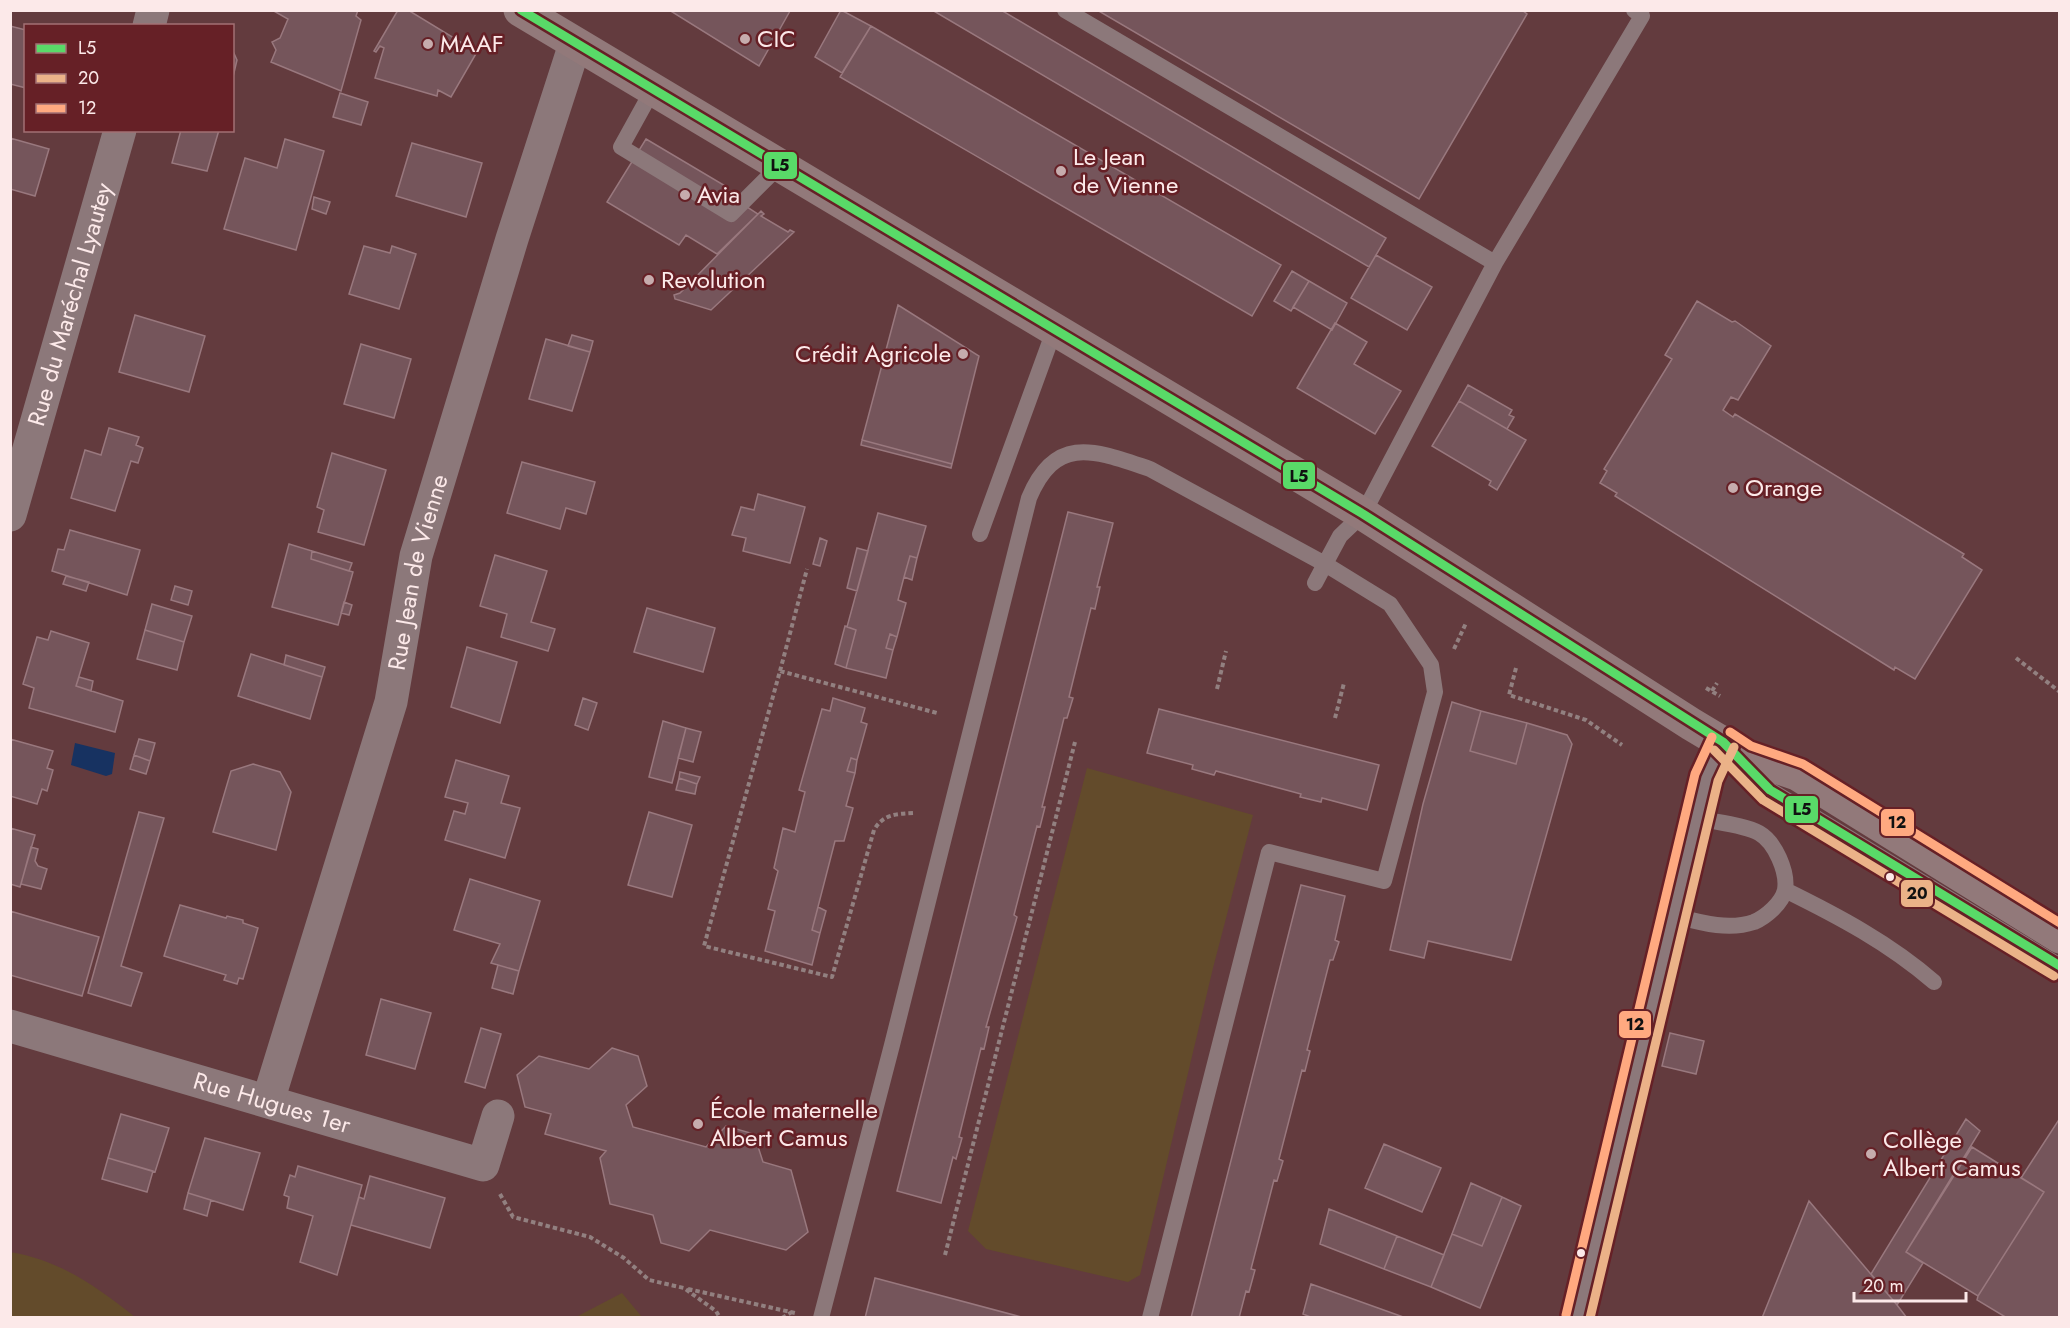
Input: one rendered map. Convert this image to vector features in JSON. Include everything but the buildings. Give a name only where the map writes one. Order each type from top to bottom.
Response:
[{"type":"main road","points":[[520,10],[652,91],[1055,328],[1364,514],[1691,724],[1746,757],[1797,774],[2060,937]]},
{"type":"street","name":"Rue Jean de Vienne","points":[[268,1101],[391,702],[416,556],[512,239],[575,44]]},
{"type":"street","name":"Rue du Maréchal Lyautey","points":[[10,515],[119,132]]},
{"type":"street","points":[[1578,1317],[1672,915],[1707,777],[1723,742]]},
{"type":"street","name":"Rue Hugues 1er","points":[[10,1026],[483,1165]]},
{"type":"street","points":[[483,1165],[498,1116]]},
{"type":"lane","points":[[1065,10],[1495,263]]},
{"type":"lane","points":[[1315,583],[1340,536],[1364,514],[1495,263],[1642,16],[1634,10]]},
{"type":"lane","points":[[652,91],[621,147],[731,214],[779,166]]},
{"type":"lane","points":[[980,534],[1055,328]]},
{"type":"lane","points":[[820,1317],[895,1033],[1029,498],[1037,479],[1051,462],[1076,450],[1119,458],[1150,469],[1325,564],[1390,604],[1431,665],[1435,692],[1384,881],[1269,852],[1150,1317]]},
{"type":"lane","points":[[1723,742],[1770,790],[2060,966]]},
{"type":"lane","points":[[1672,915],[1724,927],[1754,922],[1773,909],[1785,890],[1783,869],[1773,848],[1759,833],[1697,818]]},
{"type":"lane","points":[[1785,890],[1837,915],[1885,944],[1934,982]]},
{"type":"path","points":[[807,569],[704,946],[832,977],[874,830],[880,820],[893,814],[913,813]]},
{"type":"path","points":[[1450,655],[1468,621]]},
{"type":"path","points":[[1217,689],[1226,651]]},
{"type":"path","points":[[2016,658],[2060,692]]},
{"type":"path","points":[[1516,668],[1509,694],[1586,720],[1622,745]]},
{"type":"path","points":[[780,671],[937,713]]},
{"type":"path","points":[[1335,718],[1344,683]]},
{"type":"path","points":[[945,1255],[1075,742]]},
{"type":"path","points":[[483,1165],[513,1217],[590,1238],[624,1258],[649,1280],[800,1315]]},
{"type":"path","points":[[684,1288],[716,1311],[720,1317]]},
{"type":"path","points":[[782,1317],[793,1312]]},
{"type":"shaded area","points":[[1087,768],[1253,815],[1213,968],[1140,1275],[1128,1282],[986,1249],[968,1231]]},
{"type":"shaded area","points":[[10,1252],[62,1268],[92,1285],[135,1317],[11,1317]]},
{"type":"shaded area","points":[[622,1293],[642,1317],[576,1317]]},
{"type":"water","points":[[75,743],[115,753],[112,774],[106,776],[71,765]]},
{"type":"transit line","name":"L5","points":[[521,10],[1363,514],[1723,742],[1770,790],[2060,966]]},
{"type":"transit line","name":"12","points":[[1730,732],[1751,746],[1803,764],[2060,923]]},
{"type":"transit line","name":"12","points":[[1566,1315],[1695,774],[1712,737]]},
{"type":"transit line","name":"20","points":[[1590,1318],[1718,781],[1734,747]]},
{"type":"transit line","name":"20","points":[[1714,750],[1763,800],[2054,976]]},
{"type":"place","name":"CIC","points":[[745,39]]},
{"type":"place","name":"MAAF","points":[[428,44]]},
{"type":"place","name":"Le Jean de Vienne","points":[[1061,171]]},
{"type":"place","name":"Avia","points":[[685,195]]},
{"type":"place","name":"Revolution","points":[[649,280]]},
{"type":"place","name":"Crédit Agricole","points":[[963,354]]},
{"type":"place","name":"Orange","points":[[1733,488]]},
{"type":"place","name":"École maternelle Albert Camus","points":[[698,1124]]},
{"type":"place","name":"Collège Albert Camus","points":[[1871,1154]]}]
